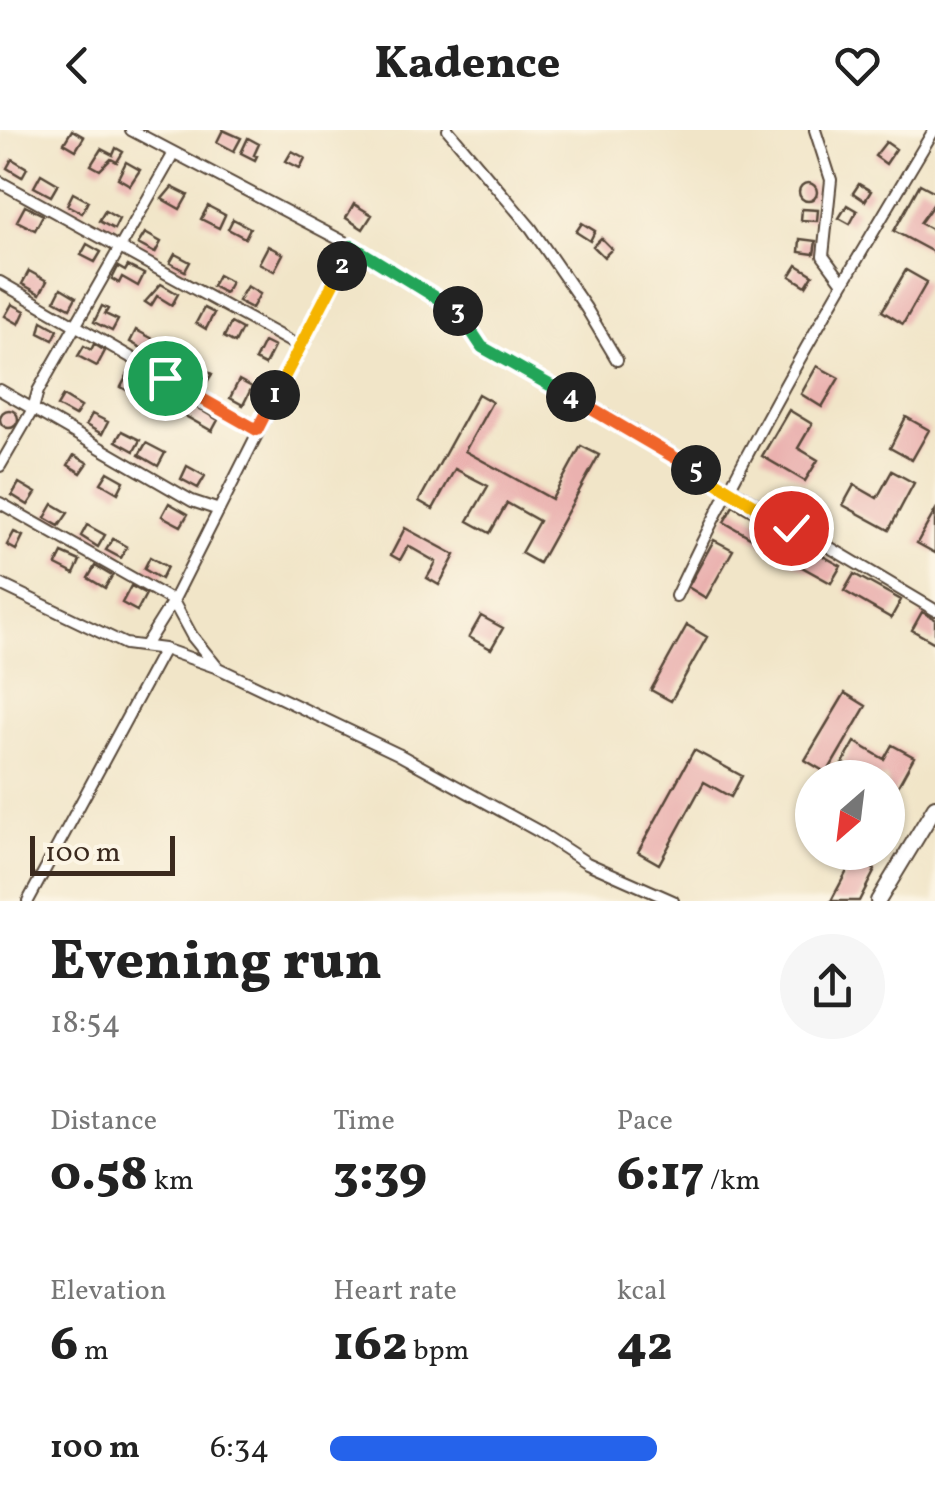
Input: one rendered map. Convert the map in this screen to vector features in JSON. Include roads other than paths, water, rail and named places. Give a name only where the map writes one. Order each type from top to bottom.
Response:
[{"type":"street","points":[[131,130],[352,246],[457,310],[482,347],[935,610]]},
{"type":"street","points":[[448,130],[531,228],[617,360]]},
{"type":"street","points":[[815,130],[831,180],[823,256],[843,282]]},
{"type":"street","points":[[676,596],[728,490],[843,282],[934,130]]},
{"type":"street","points":[[0,466],[34,409],[38,391],[174,152]]},
{"type":"street","points":[[0,182],[300,347]]},
{"type":"street","points":[[146,644],[174,600],[352,246]]},
{"type":"street","points":[[0,282],[257,430]]},
{"type":"street","points":[[0,390],[192,501],[218,510]]},
{"type":"street","points":[[0,503],[174,600],[192,636],[218,668]]},
{"type":"street","points":[[0,584],[125,644],[146,644],[218,668],[398,754],[538,830],[586,863],[673,901]]},
{"type":"street","points":[[28,901],[164,649]]},
{"type":"street","points":[[878,901],[935,806]]}]
